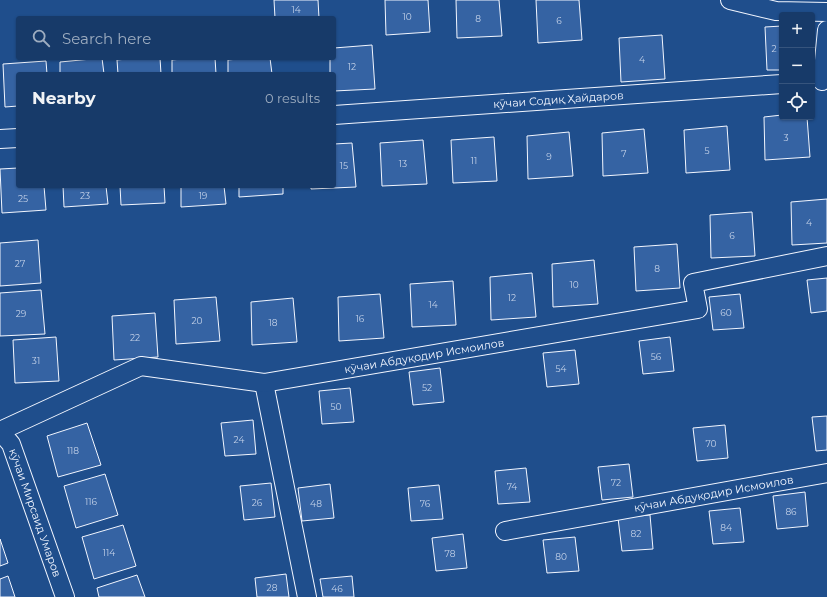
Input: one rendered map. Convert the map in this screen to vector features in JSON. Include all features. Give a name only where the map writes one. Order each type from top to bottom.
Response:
[{"type":"street","points":[[730,0],[776,11],[827,12]]},
{"type":"street","points":[[820,81],[827,30]]},
{"type":"street","name":"кӯчаи Содиқ Ҳайдаров","points":[[336,115],[779,84]]},
{"type":"street","points":[[0,139],[16,138]]},
{"type":"street","name":"кӯчаи Абдуқодир Исмоилов","points":[[0,431],[141,366],[264,383],[698,309],[693,283],[827,256]]},
{"type":"street","points":[[264,383],[307,597]]},
{"type":"street","name":"кӯчаи Мирсаид Умаров","points":[[0,431],[11,444],[65,597]]},
{"type":"street","name":"кӯчаи Абдуқодир Исмоилов","points":[[506,531],[827,473]]},
{"type":"building","points":[[274,0],[318,0],[319,16],[275,16]]},
{"type":"building","points":[[385,0],[428,0],[430,32],[386,35]]},
{"type":"building","points":[[456,0],[499,0],[502,36],[457,38]]},
{"type":"building","points":[[536,0],[579,0],[582,40],[538,43]]},
{"type":"building","points":[[779,26],[779,70],[767,70],[765,27]]},
{"type":"building","points":[[662,35],[665,79],[621,82],[619,38]]},
{"type":"building","points":[[372,45],[375,89],[336,91],[336,72],[330,72],[330,60],[336,60],[336,48]]},
{"type":"building","points":[[102,60],[104,72],[60,72],[60,62]]},
{"type":"building","points":[[117,60],[160,60],[161,72],[118,72]]},
{"type":"building","points":[[172,60],[215,60],[216,72],[172,72]]},
{"type":"building","points":[[228,60],[270,60],[272,72],[228,72]]},
{"type":"building","points":[[46,61],[47,72],[16,72],[16,106],[5,107],[3,64]]},
{"type":"building","points":[[779,115],[779,120],[807,120],[810,157],[765,160],[764,117]]},
{"type":"building","points":[[727,126],[730,170],[686,173],[684,130]]},
{"type":"building","points":[[644,129],[648,173],[603,176],[602,133]]},
{"type":"building","points":[[569,132],[573,176],[528,179],[527,136]]},
{"type":"building","points":[[494,137],[497,181],[453,183],[451,140]]},
{"type":"building","points":[[423,140],[427,184],[382,186],[380,143]]},
{"type":"building","points":[[352,143],[356,187],[336,188],[336,144]]},
{"type":"building","points":[[16,168],[16,188],[44,188],[46,210],[2,213],[0,169]]},
{"type":"building","points":[[63,188],[106,188],[108,204],[64,207]]},
{"type":"building","points":[[120,188],[164,188],[165,203],[121,205]]},
{"type":"building","points":[[181,188],[224,188],[226,204],[181,207]]},
{"type":"building","points":[[239,188],[283,188],[283,194],[239,197]]},
{"type":"building","points":[[311,188],[334,188],[311,189]]},
{"type":"building","points":[[827,199],[827,243],[792,245],[791,202]]},
{"type":"building","points":[[752,212],[755,256],[711,258],[710,215]]},
{"type":"building","points":[[38,240],[41,283],[0,286],[0,243]]},
{"type":"building","points":[[677,244],[680,288],[636,291],[634,247]]},
{"type":"building","points":[[594,260],[598,304],[553,307],[552,264]]},
{"type":"building","points":[[532,273],[536,317],[491,320],[490,277]]},
{"type":"building","points":[[827,278],[827,311],[811,313],[807,280]]},
{"type":"building","points":[[453,281],[456,325],[412,327],[410,284]]},
{"type":"building","points":[[41,290],[45,334],[0,336],[0,293]]},
{"type":"building","points":[[380,294],[384,338],[339,341],[338,297]]},
{"type":"building","points":[[740,294],[744,328],[713,330],[709,297]]},
{"type":"building","points":[[216,297],[220,341],[176,344],[174,300]]},
{"type":"building","points":[[293,298],[297,342],[252,345],[251,302]]},
{"type":"building","points":[[155,313],[158,357],[114,360],[112,316]]},
{"type":"building","points":[[56,337],[59,381],[15,383],[13,340]]},
{"type":"building","points":[[670,337],[674,371],[643,374],[639,341]]},
{"type":"building","points":[[575,350],[579,384],[547,387],[543,353]]},
{"type":"building","points":[[440,368],[444,402],[413,405],[409,372]]},
{"type":"building","points":[[350,388],[354,422],[322,424],[319,391]]},
{"type":"building","points":[[827,416],[827,450],[816,451],[812,417]]},
{"type":"building","points":[[253,420],[256,454],[225,456],[221,423]]},
{"type":"building","points":[[87,423],[101,465],[58,477],[47,436]]},
{"type":"building","points":[[725,425],[728,458],[697,461],[693,428]]},
{"type":"building","points":[[629,464],[633,497],[602,500],[598,467]]},
{"type":"building","points":[[526,468],[530,502],[498,504],[495,471]]},
{"type":"building","points":[[105,474],[118,515],[76,528],[64,486]]},
{"type":"building","points":[[271,483],[275,517],[244,520],[240,486]]},
{"type":"building","points":[[330,484],[334,518],[302,521],[298,488]]},
{"type":"building","points":[[439,485],[443,519],[411,521],[408,488]]},
{"type":"building","points":[[805,492],[808,526],[777,529],[773,496]]},
{"type":"building","points":[[740,508],[744,542],[713,544],[709,511]]},
{"type":"building","points":[[650,515],[653,549],[622,551],[618,518]]},
{"type":"building","points":[[123,525],[136,566],[94,579],[82,537]]},
{"type":"building","points":[[463,534],[467,568],[436,571],[432,538]]},
{"type":"building","points":[[575,537],[579,571],[547,573],[543,540]]},
{"type":"building","points":[[0,539],[8,563],[0,566]]},
{"type":"building","points":[[286,574],[289,597],[257,597],[255,578]]},
{"type":"building","points":[[137,575],[145,597],[99,597],[97,588]]},
{"type":"building","points":[[8,576],[15,597],[0,597],[0,579]]},
{"type":"building","points":[[352,576],[354,597],[323,597],[320,579]]}]
